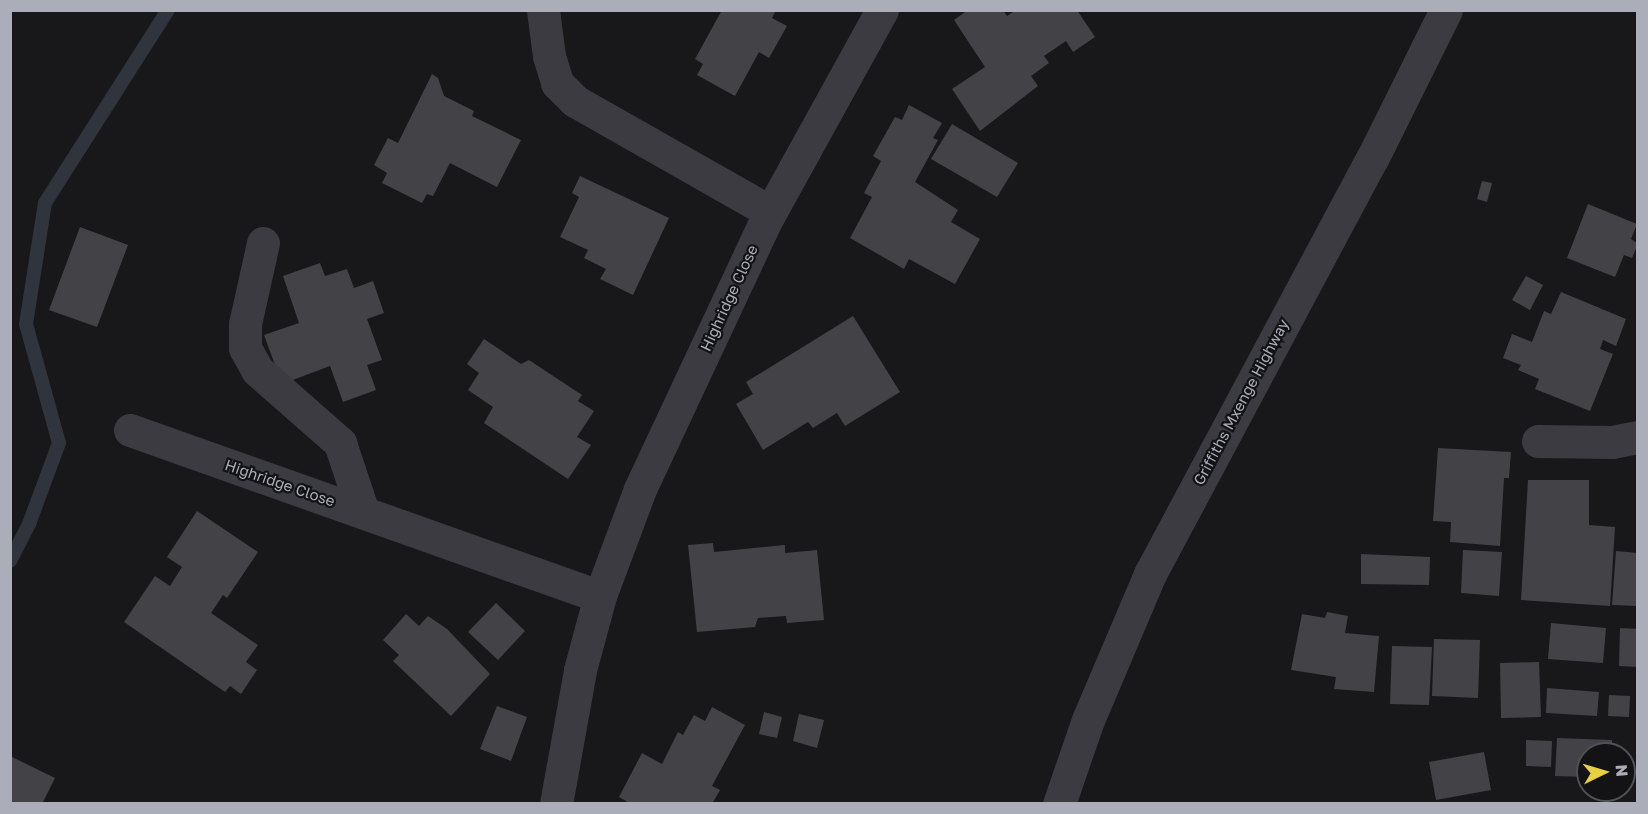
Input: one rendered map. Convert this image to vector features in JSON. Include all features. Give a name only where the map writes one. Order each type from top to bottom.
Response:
[{"type":"street","points":[[543,10],[549,56],[557,82],[575,101],[770,212]]},
{"type":"street","name":"Highridge Close","points":[[556,804],[580,670],[600,596],[640,489],[770,212],[882,10]]},
{"type":"street","name":"Griffiths Mxenge Highway","points":[[1059,804],[1088,720],[1150,574],[1372,159],[1446,10]]},
{"type":"street","points":[[263,243],[245,324],[245,348],[257,370],[340,443],[363,512]]},
{"type":"street","name":"Highridge Close","points":[[130,430],[600,596]]},
{"type":"street","points":[[1538,441],[1612,442],[1638,437]]},
{"type":"building","points":[[722,10],[776,10],[772,18],[787,26],[769,58],[759,52],[735,96],[697,75],[703,64],[695,59]]},
{"type":"building","points":[[968,10],[1003,10],[1007,16],[1016,10],[1077,10],[1095,37],[1073,52],[1066,41],[1044,56],[1049,63],[1031,76],[1038,86],[980,131],[952,89],[985,67],[954,20]]},
{"type":"building","points":[[432,74],[438,78],[444,96],[474,111],[472,116],[521,140],[497,187],[450,163],[433,196],[427,194],[422,203],[382,183],[387,173],[374,165],[388,138],[398,143]]},
{"type":"building","points":[[909,105],[942,123],[933,138],[938,140],[915,182],[958,210],[951,222],[980,239],[955,284],[909,259],[904,269],[850,238],[872,197],[864,193],[881,161],[873,156],[895,117],[902,120]]},
{"type":"building","points":[[952,124],[1018,163],[997,197],[931,159]]},
{"type":"building","points":[[580,176],[669,218],[633,295],[600,279],[606,269],[584,258],[588,250],[560,237],[579,197],[572,193]]},
{"type":"building","points":[[1482,181],[1492,183],[1487,202],[1477,199]]},
{"type":"building","points":[[1588,204],[1637,224],[1631,239],[1638,244],[1632,258],[1624,255],[1615,277],[1567,258]]},
{"type":"building","points":[[80,227],[128,245],[97,327],[49,310]]},
{"type":"building","points":[[320,263],[325,276],[347,269],[354,288],[373,281],[384,313],[367,319],[382,360],[367,365],[376,390],[343,402],[330,366],[282,384],[264,335],[299,323],[283,276]]},
{"type":"building","points":[[1526,276],[1543,285],[1530,310],[1512,300]]},
{"type":"building","points":[[1561,292],[1626,319],[1616,346],[1603,340],[1600,349],[1613,354],[1590,411],[1535,389],[1539,379],[1518,370],[1521,365],[1503,358],[1512,334],[1532,342],[1544,311],[1551,314]]},
{"type":"building","points":[[853,316],[900,392],[845,426],[837,413],[813,428],[808,422],[763,450],[736,404],[753,394],[746,382]]},
{"type":"building","points":[[484,339],[521,364],[529,360],[582,395],[578,401],[594,411],[577,437],[591,445],[568,479],[484,423],[493,407],[468,390],[479,373],[467,364]]},
{"type":"building","points":[[1438,448],[1511,452],[1509,478],[1504,478],[1500,546],[1450,542],[1451,522],[1433,521]]},
{"type":"building","points":[[1528,480],[1589,480],[1589,525],[1615,527],[1610,606],[1521,600]]},
{"type":"building","points":[[197,511],[258,552],[227,598],[223,595],[211,613],[258,645],[246,662],[257,670],[241,694],[230,686],[225,692],[124,622],[155,576],[170,586],[182,567],[167,557]]},
{"type":"building","points":[[713,543],[714,552],[785,545],[785,553],[817,550],[824,620],[787,623],[786,616],[758,618],[755,627],[697,632],[688,545]]},
{"type":"building","points":[[1463,550],[1502,552],[1499,596],[1461,593]]},
{"type":"building","points":[[1616,551],[1638,553],[1638,606],[1612,605]]},
{"type":"building","points":[[1361,554],[1430,557],[1429,585],[1361,584]]},
{"type":"building","points":[[496,603],[525,631],[498,660],[468,632]]},
{"type":"building","points":[[1327,612],[1348,616],[1345,633],[1379,636],[1374,692],[1334,689],[1336,677],[1291,670],[1302,614],[1325,618]]},
{"type":"building","points":[[406,614],[419,626],[428,616],[447,629],[490,674],[451,716],[393,661],[399,655],[383,640]]},
{"type":"building","points":[[1551,623],[1606,628],[1603,663],[1548,659]]},
{"type":"building","points":[[1620,628],[1638,629],[1638,667],[1619,666]]},
{"type":"building","points":[[1434,639],[1480,640],[1478,698],[1432,696]]},
{"type":"building","points":[[1392,646],[1432,647],[1429,705],[1390,704]]},
{"type":"building","points":[[1539,662],[1541,717],[1501,718],[1500,663]]},
{"type":"building","points":[[1547,688],[1599,692],[1597,716],[1546,713]]},
{"type":"building","points":[[1609,695],[1630,696],[1629,717],[1608,716]]},
{"type":"building","points":[[497,706],[527,717],[511,761],[480,749]]},
{"type":"building","points":[[712,707],[745,725],[712,786],[720,790],[712,804],[631,804],[619,797],[642,753],[662,764],[678,732],[683,735],[694,715],[705,721]]},
{"type":"building","points":[[764,712],[782,717],[777,738],[759,734]]},
{"type":"building","points":[[799,714],[824,720],[817,748],[793,741]]},
{"type":"building","points":[[1557,738],[1612,740],[1612,742],[1576,742],[1576,777],[1555,776]]},
{"type":"building","points":[[1526,740],[1552,741],[1551,767],[1526,766]]},
{"type":"building","points":[[1484,752],[1491,790],[1436,800],[1429,762]]},
{"type":"building","points":[[10,756],[55,778],[42,804],[10,804]]},
{"type":"waterway","points":[[10,561],[29,524],[59,443],[26,324],[45,203],[168,10]]}]
